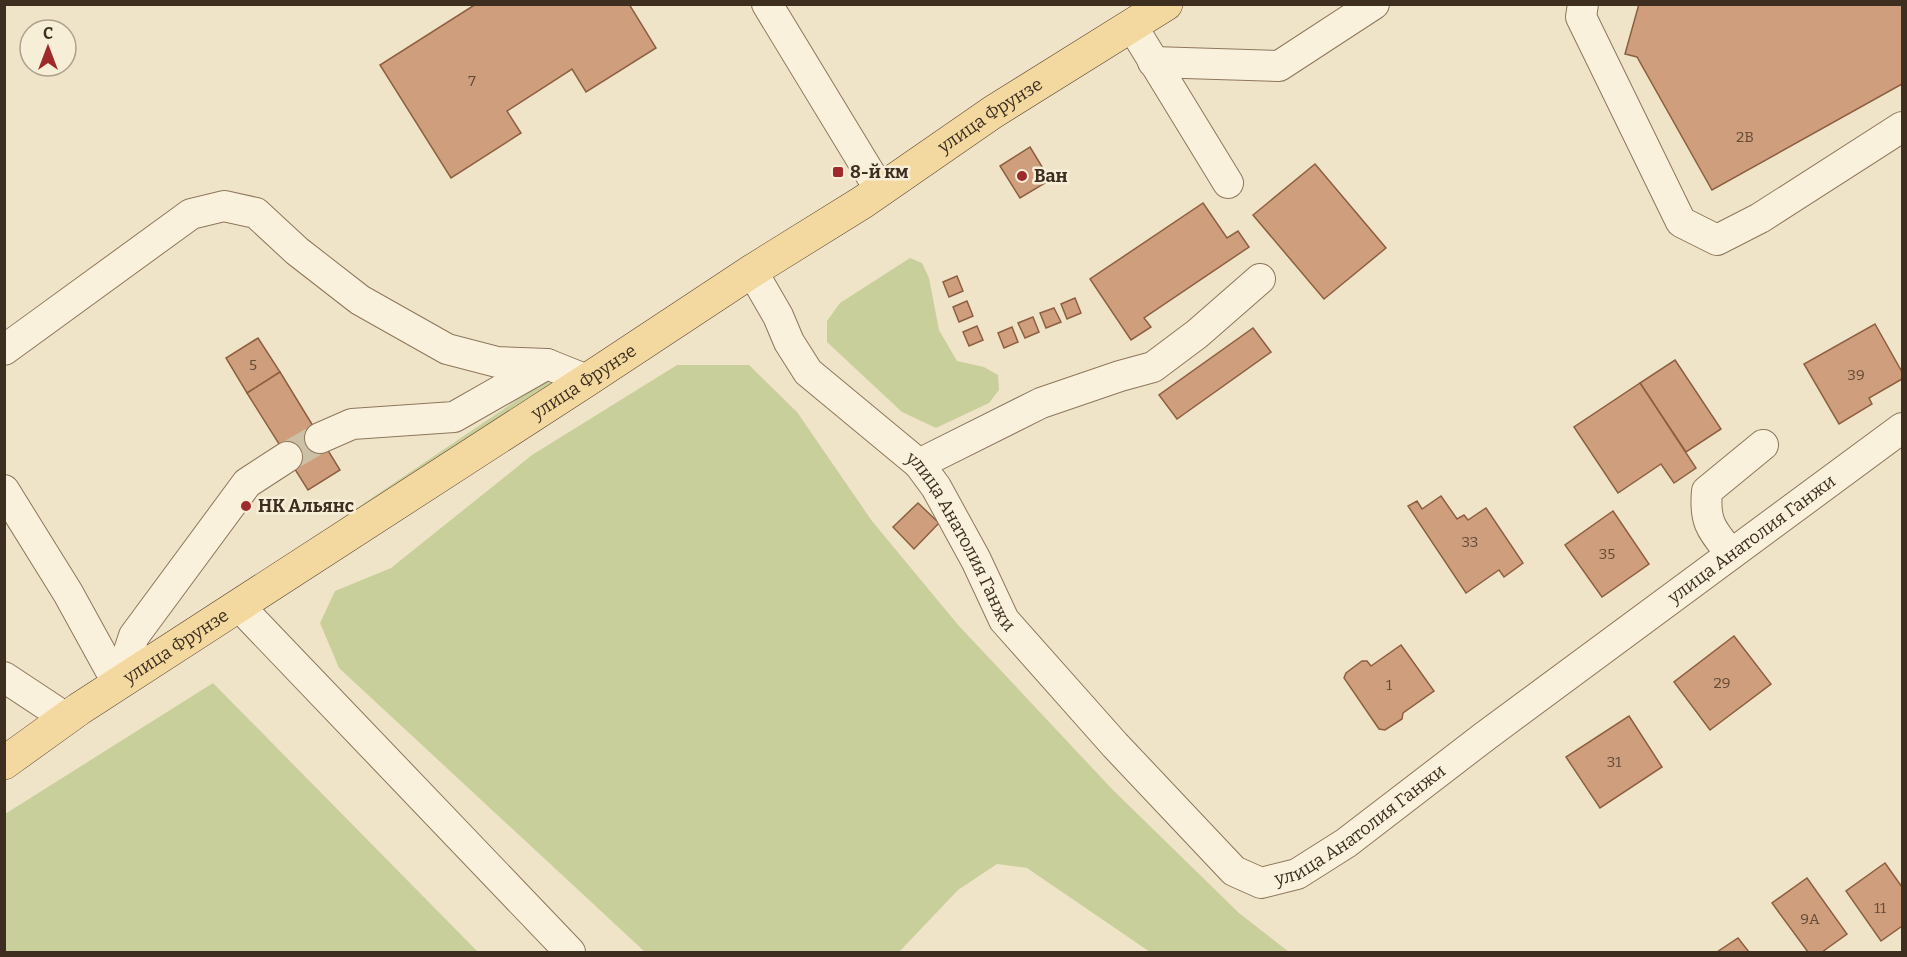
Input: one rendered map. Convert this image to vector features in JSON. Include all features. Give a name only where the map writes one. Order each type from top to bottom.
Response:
[{"type":"main road","name":"улица Фрунзе","points":[[4,763],[66,718],[880,190],[984,117],[1166,4]]},
{"type":"street","points":[[767,4],[880,190]]},
{"type":"street","points":[[1154,62],[1280,66],[1374,4]]},
{"type":"street","points":[[1583,4],[1581,17],[1681,222],[1717,240],[1760,218],[1902,127]]},
{"type":"street","points":[[1132,26],[1228,183]]},
{"type":"street","points":[[4,350],[191,214],[224,206],[256,213],[297,251],[360,300],[447,349],[497,362],[547,364],[587,381]]},
{"type":"street","name":"улица Анатолия Ганжи","points":[[752,271],[778,316],[789,342],[808,372],[919,464],[936,487],[976,560],[1004,620],[1115,745],[1234,871],[1261,883],[1297,874],[1346,843],[1484,737],[1902,428]]},
{"type":"street","points":[[919,464],[1041,403],[1153,367],[1197,334],[1260,279]]},
{"type":"street","points":[[320,438],[352,424],[454,417],[547,364]]},
{"type":"street","points":[[1731,554],[1713,531],[1705,511],[1707,491],[1763,445]]},
{"type":"street","points":[[118,684],[134,636],[247,483],[287,458]]},
{"type":"street","points":[[4,490],[68,593],[118,684]]},
{"type":"street","points":[[239,606],[570,952]]},
{"type":"street","points":[[4,677],[66,718]]},
{"type":"green space","points":[[910,258],[922,263],[929,278],[939,330],[957,361],[984,367],[998,375],[999,390],[989,403],[936,428],[902,412],[827,342],[827,321],[840,303]]},
{"type":"green space","points":[[677,365],[749,365],[797,412],[872,521],[959,626],[1113,790],[1239,913],[1289,952],[1150,952],[1027,868],[997,864],[958,890],[899,952],[645,952],[339,668],[320,623],[335,591],[391,568],[532,455]]},
{"type":"green space","points":[[554,375],[560,380],[237,589]]},
{"type":"green space","points":[[213,683],[478,952],[5,952],[5,814]]},
{"type":"building","points":[[476,4],[629,4],[656,48],[586,92],[572,69],[507,111],[521,133],[451,178],[380,65]]},
{"type":"building","points":[[1639,4],[1902,4],[1902,84],[1712,190],[1637,57],[1625,54]]},
{"type":"building","points":[[1030,147],[1050,180],[1020,198],[1000,166]]},
{"type":"building","points":[[1315,164],[1386,248],[1324,299],[1253,215]]},
{"type":"building","points":[[1203,203],[1227,238],[1238,231],[1249,247],[1144,318],[1151,327],[1131,340],[1090,279]]},
{"type":"building","points":[[957,276],[963,291],[949,297],[943,282]]},
{"type":"building","points":[[1075,298],[1081,313],[1067,319],[1061,304]]},
{"type":"building","points":[[967,301],[973,316],[959,322],[953,307]]},
{"type":"building","points":[[1054,308],[1061,322],[1046,328],[1040,313]]},
{"type":"building","points":[[1033,317],[1039,332],[1025,338],[1018,323]]},
{"type":"building","points":[[1875,324],[1902,372],[1902,379],[1869,398],[1872,404],[1839,424],[1804,364]]},
{"type":"building","points":[[977,326],[983,340],[969,346],[963,332]]},
{"type":"building","points":[[1012,327],[1018,342],[1004,348],[998,333]]},
{"type":"building","points":[[1253,328],[1271,352],[1177,419],[1159,395]]},
{"type":"building","points":[[258,338],[280,372],[247,393],[226,358]]},
{"type":"building","points":[[1675,360],[1721,429],[1686,452],[1640,383]]},
{"type":"building","points":[[280,372],[340,470],[308,490],[247,393]]},
{"type":"building","points":[[1640,383],[1696,468],[1674,483],[1661,464],[1618,493],[1574,427]]},
{"type":"building","points":[[1441,496],[1457,519],[1464,515],[1468,520],[1486,508],[1523,563],[1504,577],[1499,570],[1466,593],[1408,506],[1417,501],[1422,509]]},
{"type":"building","points":[[918,503],[939,523],[914,549],[893,527]]},
{"type":"building","points":[[1613,511],[1649,564],[1602,597],[1565,545]]},
{"type":"building","points":[[1734,636],[1771,684],[1710,730],[1674,682]]},
{"type":"building","points":[[1401,645],[1434,691],[1403,713],[1402,719],[1385,730],[1379,729],[1344,678],[1346,673],[1362,661],[1367,661],[1371,666]]},
{"type":"building","points":[[1629,716],[1662,767],[1600,808],[1566,757]]},
{"type":"building","points":[[1885,863],[1902,887],[1902,926],[1881,941],[1846,891]]},
{"type":"building","points":[[1807,878],[1847,934],[1822,952],[1808,952],[1772,903]]},
{"type":"building","points":[[1738,938],[1749,952],[1717,952]]},
{"type":"tunnel","points":[[287,457],[320,438]]},
{"type":"place","name":"8-й км","points":[[838,172]]},
{"type":"place","name":"Ван","points":[[1022,176]]},
{"type":"place","name":"НК Альянс","points":[[246,506]]}]
